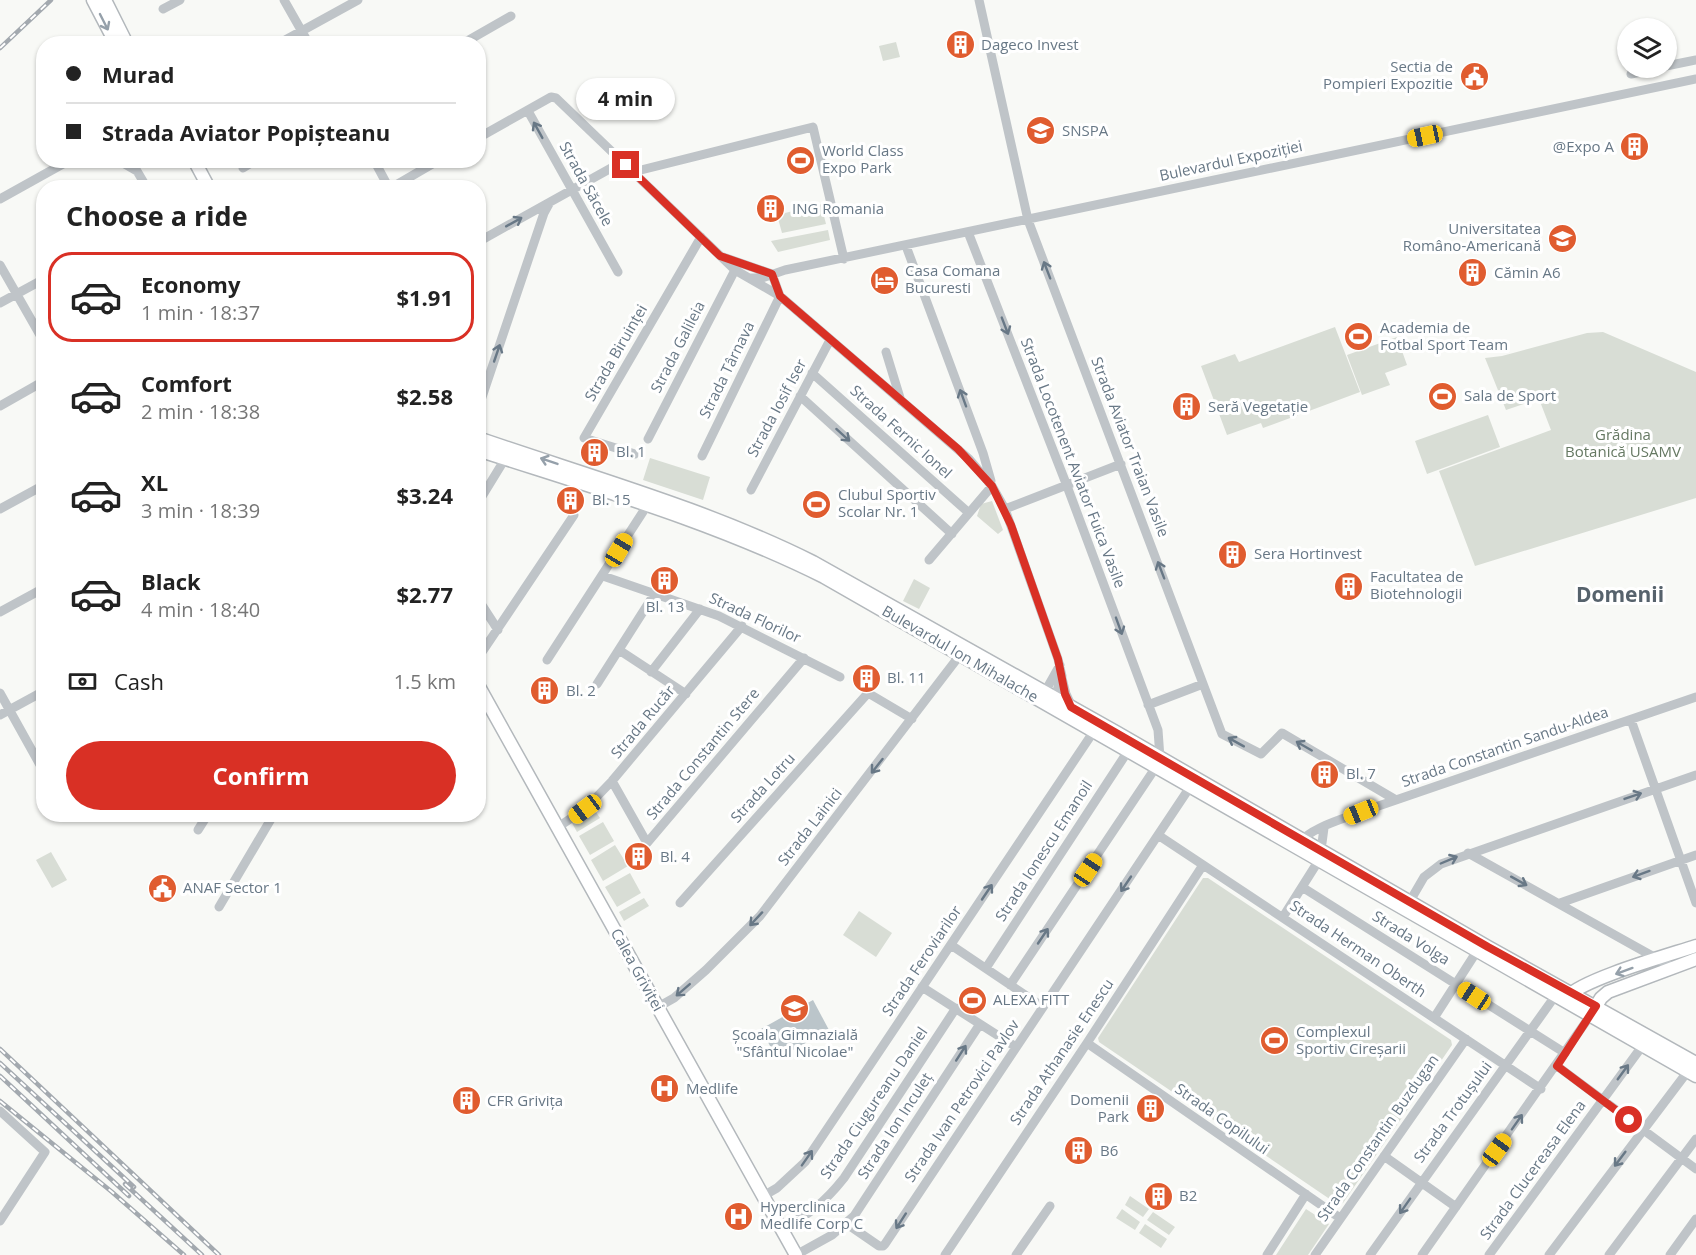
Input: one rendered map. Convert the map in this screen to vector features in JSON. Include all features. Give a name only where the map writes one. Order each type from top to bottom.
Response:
[{"type":"main road","points":[[93,0],[112,36]]},
{"type":"main road","points":[[105,0],[124,36]]},
{"type":"main road","name":"Bulevardul Ion Mihalache","points":[[486,442],[507,454]]},
{"type":"main road","name":"Bulevardul Ion Mihalache","points":[[486,451],[507,454],[650,501],[729,524],[802,556],[852,582],[963,651],[1047,699],[1128,751],[1158,763],[1300,843],[1319,860],[1477,951],[1563,994]]},
{"type":"main road","name":"Calea Griviței","points":[[486,699],[796,1255]]},
{"type":"main road","name":"Bulevardul Ion Mihalache","points":[[1047,699],[1071,707],[1191,787],[1410,901],[1563,994],[1694,1068]]},
{"type":"main road","points":[[1563,994],[1696,946]]},
{"type":"main road","points":[[1593,1011],[1608,992],[1696,959]]},
{"type":"main road","name":"Bulevardul Ion Mihalache","points":[[1593,1011],[1643,1045],[1694,1068]]},
{"type":"street","points":[[163,9],[180,0]]},
{"type":"street","points":[[284,0],[304,36]]},
{"type":"street","points":[[292,36],[358,0]]},
{"type":"street","name":"Strada Aviator Traian Vasile","points":[[979,0],[1028,220],[1223,735],[1261,754],[1282,733],[1396,800]]},
{"type":"street","points":[[476,36],[511,16]]},
{"type":"street","points":[[1677,64],[1696,60]]},
{"type":"street","name":"Bulevardul Expoziției","points":[[750,278],[762,278],[968,232],[1696,79]]},
{"type":"street","points":[[486,134],[551,97],[558,100],[735,270],[780,296],[969,459],[992,486],[1005,509],[1060,665],[1065,694],[1071,707]]},
{"type":"street","name":"Strada Săcele","points":[[528,111],[618,272]]},
{"type":"street","points":[[633,172],[813,127],[844,259]]},
{"type":"street","points":[[486,238],[622,162]]},
{"type":"street","points":[[0,199],[56,168]]},
{"type":"street","points":[[132,168],[137,171],[142,180]]},
{"type":"street","points":[[404,180],[425,168]]},
{"type":"street","points":[[486,385],[544,213],[550,202]]},
{"type":"street","name":"Strada Locotenent Aviator Fuica Vasile","points":[[968,232],[1067,486],[1158,730],[1158,763]]},
{"type":"street","name":"Strada Biruinței","points":[[635,454],[584,438],[700,237]]},
{"type":"street","points":[[906,246],[983,453],[992,486]]},
{"type":"street","points":[[720,256],[772,274]]},
{"type":"street","points":[[0,265],[36,328]]},
{"type":"street","name":"Strada Galileia","points":[[648,439],[735,270]]},
{"type":"street","points":[[768,290],[767,282],[772,274]]},
{"type":"street","points":[[772,274],[780,296]]},
{"type":"street","points":[[0,303],[36,283]]},
{"type":"street","name":"Strada Târnava","points":[[702,456],[780,296]]},
{"type":"street","name":"Strada Iosif Iser","points":[[751,490],[830,340]]},
{"type":"street","points":[[886,352],[901,401]]},
{"type":"street","name":"Strada Fernic Ionel","points":[[812,373],[969,513]]},
{"type":"street","points":[[0,406],[36,386]]},
{"type":"street","points":[[800,396],[952,534]]},
{"type":"street","points":[[486,489],[507,454]]},
{"type":"street","points":[[1005,509],[1121,464]]},
{"type":"street","points":[[929,560],[992,486]]},
{"type":"street","points":[[0,509],[36,489]]},
{"type":"street","points":[[547,660],[650,501]]},
{"type":"street","points":[[486,647],[574,515]]},
{"type":"street","name":"Strada Florilor","points":[[603,576],[742,626],[840,677]]},
{"type":"street","points":[[0,612],[36,592]]},
{"type":"street","points":[[597,684],[655,593]]},
{"type":"street","points":[[651,672],[700,609]]},
{"type":"street","points":[[486,612],[498,630]]},
{"type":"street","name":"Strada Rucăr","points":[[558,827],[585,809],[612,781],[742,626]]},
{"type":"street","points":[[619,651],[686,694]]},
{"type":"street","name":"Strada Lainici","points":[[658,1007],[674,998],[706,970],[760,916],[963,651]]},
{"type":"street","name":"Strada Constantin Stere","points":[[612,781],[647,843],[804,658]]},
{"type":"street","points":[[1047,699],[1060,665]]},
{"type":"street","points":[[1047,699],[1062,676]]},
{"type":"street","points":[[1148,705],[1203,684]]},
{"type":"street","points":[[0,693],[4,712],[36,760]]},
{"type":"street","name":"Strada Lotru","points":[[680,903],[868,693],[912,719]]},
{"type":"street","points":[[4,712],[36,695]]},
{"type":"street","name":"Strada Constantin Sandu-Aldea","points":[[1300,843],[1324,828],[1396,800],[1696,697]]},
{"type":"street","points":[[1631,720],[1696,903]]},
{"type":"street","name":"Strada Feroviarilor","points":[[763,1196],[777,1188],[800,1167],[1094,731]]},
{"type":"street","name":"Strada Ionescu Emanoil","points":[[986,968],[1128,751]]},
{"type":"street","points":[[1010,985],[1158,763]]},
{"type":"street","points":[[1410,901],[1424,877],[1441,864],[1696,775]]},
{"type":"street","name":"Strada Ivan Petrovici Pavlov","points":[[847,1224],[879,1246],[885,1244],[1191,787]]},
{"type":"street","points":[[198,830],[203,822]]},
{"type":"street","points":[[219,907],[270,822]]},
{"type":"street","points":[[1322,843],[1324,828]]},
{"type":"street","name":"Strada Herman Oberth","points":[[1158,835],[1541,1089]]},
{"type":"street","points":[[1468,853],[1672,967]]},
{"type":"street","points":[[1560,903],[1696,855]]},
{"type":"street","points":[[1282,918],[1319,860]]},
{"type":"street","name":"Strada Athanasie Enescu","points":[[945,1255],[1203,865]]},
{"type":"street","name":"Strada Volga","points":[[1302,887],[1565,1053]]},
{"type":"street","points":[[951,945],[1043,1007]]},
{"type":"street","points":[[1434,1018],[1477,951]]},
{"type":"street","points":[[922,987],[1016,1047]]},
{"type":"street","name":"Strada Trotușului","points":[[1370,1255],[1529,1031],[1563,994]]},
{"type":"street","name":"Strada Ciugureanu Daniel","points":[[782,1228],[827,1200],[844,1178],[956,1008]]},
{"type":"street","points":[[1422,1255],[1541,1089],[1593,1011]]},
{"type":"street","name":"Strada Ion Inculeț","points":[[796,1255],[832,1235],[854,1216],[980,1024]]},
{"type":"street","name":"Strada Constantin Buzdugan","points":[[1315,1255],[1466,1039]]},
{"type":"street","name":"Strada Copilului","points":[[1087,1042],[1340,1218]]},
{"type":"street","name":"Strada Clucereasa Elena","points":[[1490,1255],[1643,1045]]},
{"type":"street","points":[[1557,1066],[1696,1169]]},
{"type":"street","points":[[1549,1255],[1642,1129],[1694,1068]]},
{"type":"street","points":[[0,1126],[3,1114],[45,1152],[1,1219]]},
{"type":"street","points":[[1610,1255],[1696,1139]]},
{"type":"street","points":[[1384,1156],[1456,1207]]},
{"type":"street","points":[[1267,1255],[1306,1194]]},
{"type":"street","points":[[1017,1255],[1050,1206]]},
{"type":"street","points":[[1670,1255],[1696,1219]]},
{"type":"green space","points":[[896,42],[900,57],[883,61],[879,46]]},
{"type":"green space","points":[[821,204],[826,224],[782,233],[777,215]]},
{"type":"green space","points":[[828,230],[830,240],[778,252],[771,241]]},
{"type":"green space","points":[[1335,327],[1360,392],[1263,428],[1261,423],[1227,435],[1201,366],[1235,354],[1239,362]]},
{"type":"green space","name":"Grădina Botanică USAMV","points":[[1603,332],[1696,372],[1696,498],[1475,566],[1439,471],[1551,430],[1539,399],[1506,410],[1485,358],[1502,356],[1587,333]]},
{"type":"green space","points":[[1397,337],[1407,365],[1385,373],[1390,385],[1362,395],[1347,355]]},
{"type":"green space","points":[[1488,415],[1500,447],[1427,474],[1415,441]]},
{"type":"green space","points":[[650,458],[710,477],[703,500],[643,480]]},
{"type":"green space","points":[[992,501],[1003,530],[998,534],[977,516],[981,504]]},
{"type":"green space","points":[[914,579],[930,588],[919,609],[903,601]]},
{"type":"green space","points":[[594,809],[600,818],[577,832],[572,823]]},
{"type":"green space","points":[[603,822],[614,841],[590,855],[579,836]]},
{"type":"green space","points":[[615,845],[628,866],[603,881],[591,860]]},
{"type":"green space","points":[[51,852],[67,880],[52,888],[36,860]]},
{"type":"green space","points":[[630,873],[641,893],[617,907],[605,887]]},
{"type":"green space","name":"Complexul Sportiv Cireșarii","points":[[1203,878],[1208,878],[1451,1040],[1452,1045],[1343,1203],[1337,1204],[1099,1042],[1098,1038]]},
{"type":"green space","points":[[644,898],[649,906],[624,921],[619,912]]},
{"type":"green space","points":[[859,911],[892,933],[876,957],[843,935]]},
{"type":"green space","points":[[1130,1196],[1149,1209],[1143,1217],[1125,1205]]},
{"type":"green space","points":[[1122,1209],[1140,1222],[1135,1230],[1116,1218]]},
{"type":"green space","points":[[1306,1209],[1329,1224],[1308,1255],[1276,1255]]},
{"type":"green space","points":[[1153,1212],[1175,1227],[1169,1235],[1147,1220]]},
{"type":"green space","points":[[1145,1224],[1167,1239],[1161,1248],[1139,1233]]},
{"type":"shaded area","points":[[813,1000],[829,1030],[777,1059],[761,1029]]},
{"type":"railway","points":[[0,48],[51,0]]},
{"type":"railway","points":[[0,1049],[219,1255]]},
{"type":"railway","points":[[0,1063],[134,1187]]},
{"type":"railway","points":[[0,1076],[129,1196]]},
{"type":"railway","points":[[0,1101],[112,1192],[184,1255]]},
{"type":"railway","points":[[125,1184],[202,1255]]},
{"type":"place","name":"Dageco Invest","points":[[960,45]]},
{"type":"place","name":"Sectia de Pompieri Expozitie","points":[[1474,76]]},
{"type":"place","name":"SNSPA","points":[[1041,131]]},
{"type":"place","name":"@Expo A","points":[[1635,147]]},
{"type":"place","name":"World Class Expo Park","points":[[801,160]]},
{"type":"place","name":"ING Romania","points":[[771,209]]},
{"type":"place","name":"Universitatea Româno-Americană","points":[[1562,238]]},
{"type":"place","name":"Cămin A6","points":[[1473,273]]},
{"type":"place","name":"Casa Comana Bucuresti","points":[[884,280]]},
{"type":"place","name":"Academia de Fotbal Sport Team","points":[[1359,337]]},
{"type":"place","name":"Sala de Sport","points":[[1443,396]]},
{"type":"place","name":"Seră Vegetație","points":[[1187,407]]},
{"type":"place","name":"Bl. 1","points":[[595,452]]},
{"type":"place","name":"Bl. 15","points":[[571,500]]},
{"type":"place","name":"Clubul Sportiv Scolar Nr. 1","points":[[817,504]]},
{"type":"place","name":"Sera Hortinvest","points":[[1233,554]]},
{"type":"place","name":"Bl. 13","points":[[665,580]]},
{"type":"place","name":"Facultatea de Biotehnologii","points":[[1349,586]]},
{"type":"place","name":"Bl. 11","points":[[866,678]]},
{"type":"place","name":"Bl. 2","points":[[545,691]]},
{"type":"place","name":"Bl. 7","points":[[1325,774]]},
{"type":"place","name":"Bl. 4","points":[[639,857]]},
{"type":"place","name":"ANAF Sector 1","points":[[162,888]]},
{"type":"place","name":"ALEXA FITT","points":[[972,1000]]},
{"type":"place","name":"Școala Gimnazială \"Sfântul Nicolae\"","points":[[795,1008]]},
{"type":"place","name":"Complexul Sportiv Cireșarii","points":[[1275,1041]]},
{"type":"place","name":"Medlife","points":[[665,1089]]},
{"type":"place","name":"CFR Grivița","points":[[466,1101]]},
{"type":"place","name":"Domenii Park","points":[[1150,1109]]},
{"type":"place","name":"B6","points":[[1079,1151]]},
{"type":"place","name":"B2","points":[[1158,1196]]},
{"type":"place","name":"Hyperclinica Medlife Corp C","points":[[739,1216]]},
{"type":"district","name":"Domenii","points":[[1620,595]]},
{"type":"route","points":[[626,165],[720,256],[772,274],[780,296],[958,449],[986,478],[998,495],[1011,525],[1060,665],[1065,694],[1071,707],[1488,947],[1596,1006],[1557,1066],[1629,1120]]}]
